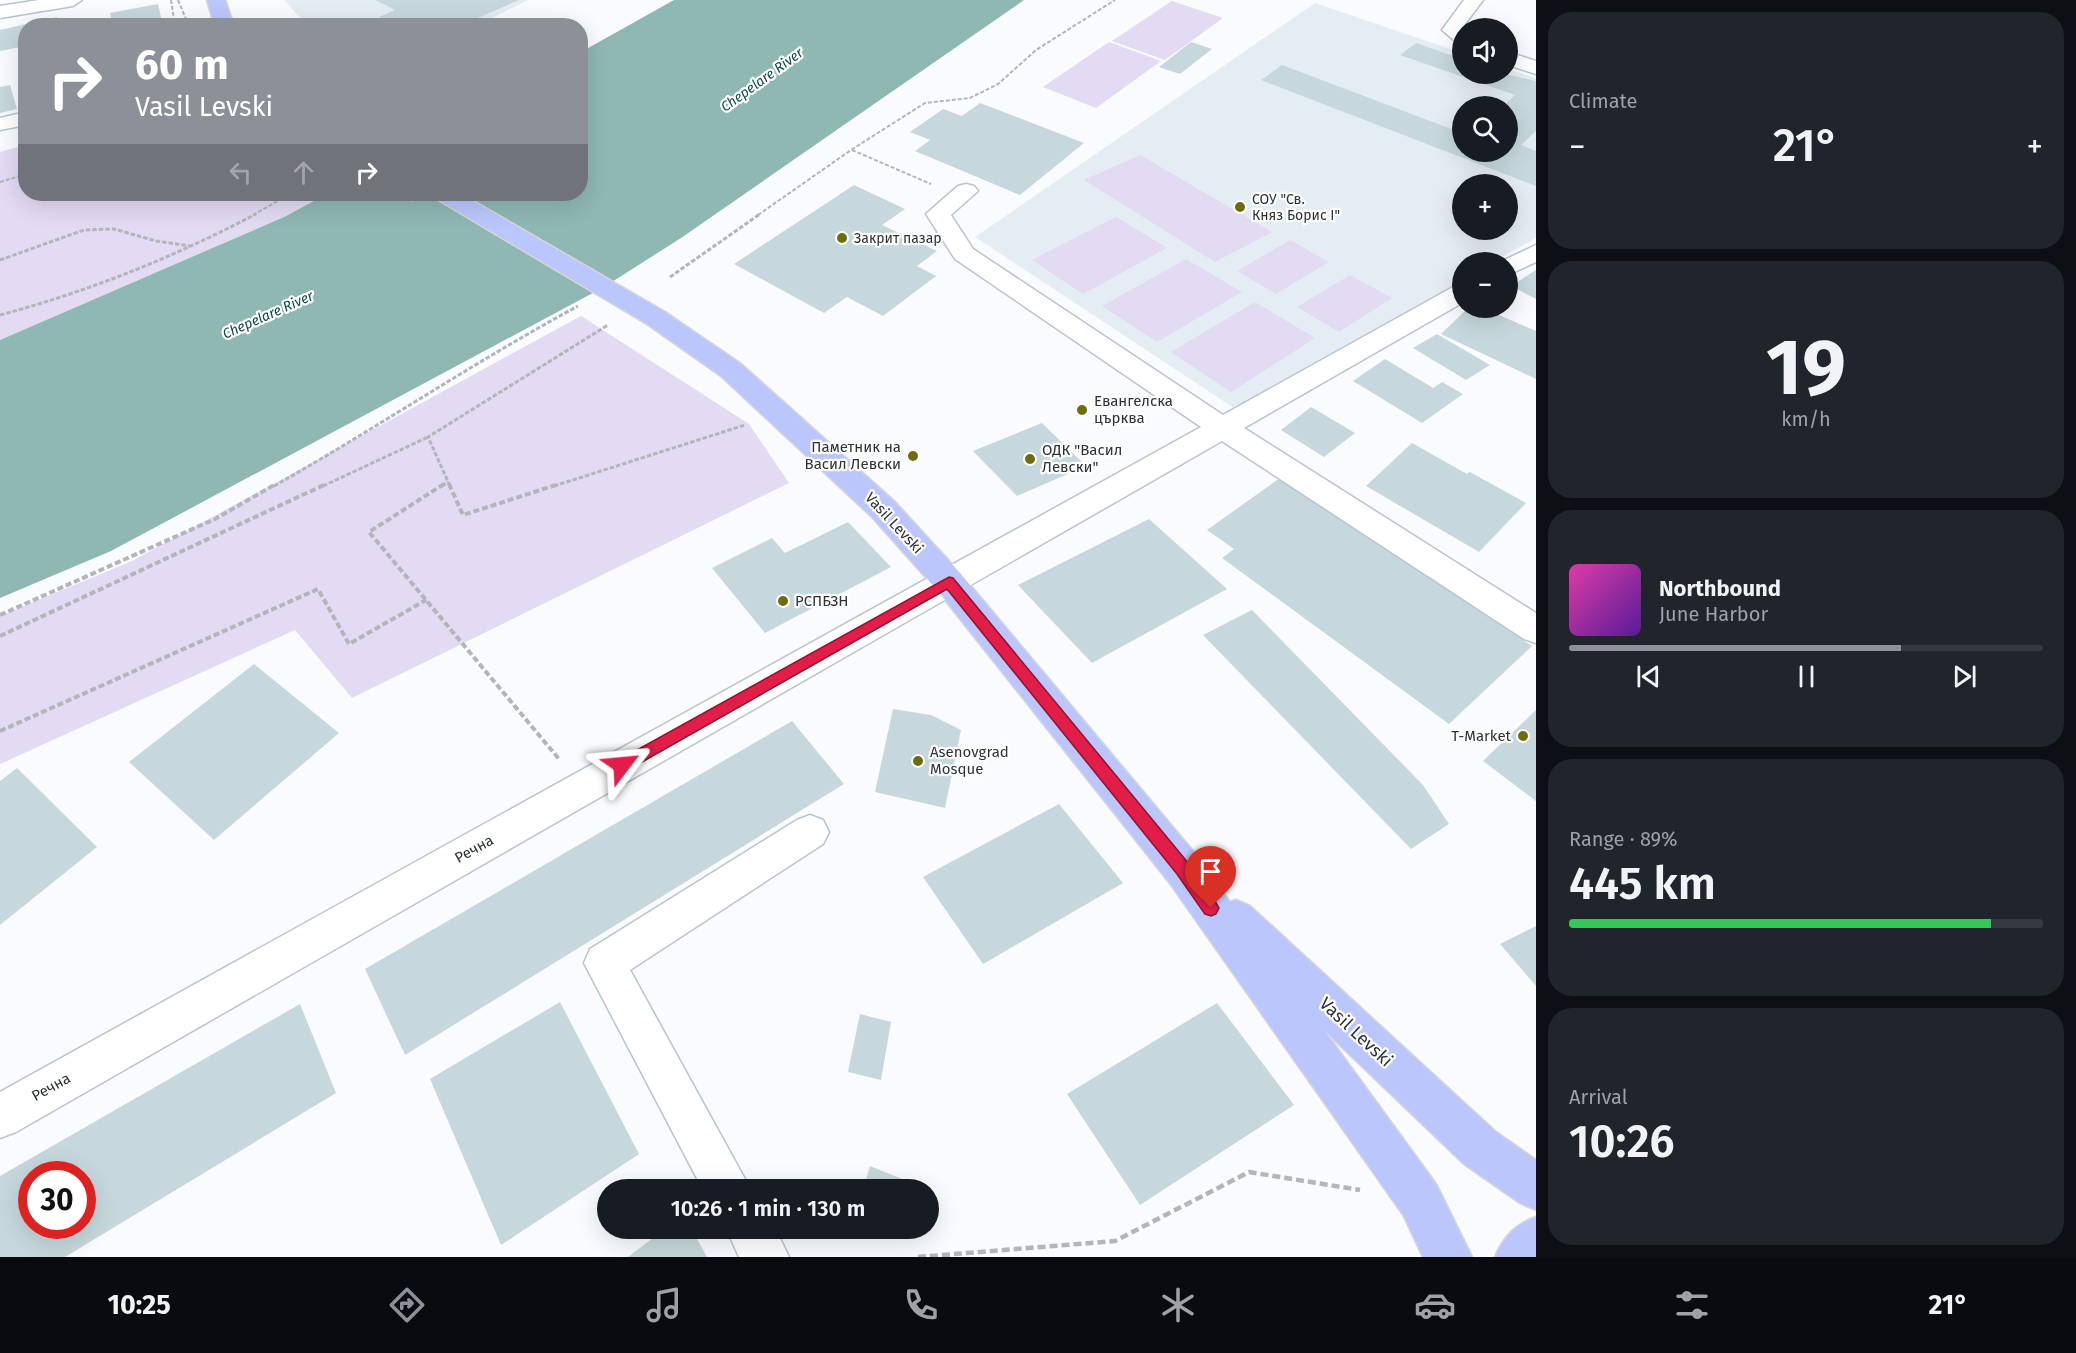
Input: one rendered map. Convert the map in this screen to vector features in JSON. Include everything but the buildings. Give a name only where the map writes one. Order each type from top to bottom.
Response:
[{"type":"main road","points":[[216,0],[222,18]]},
{"type":"main road","name":"Vasil Levski","points":[[455,201],[593,296],[656,318],[731,370],[883,509],[949,582],[1183,869],[1420,1200],[1448,1257]]},
{"type":"main road","name":"Vasil Levski","points":[[1183,869],[1480,1148],[1536,1187]]},
{"type":"main road","points":[[1518,1257],[1536,1240]]},
{"type":"street","points":[[1461,18],[1474,0]]},
{"type":"street","points":[[0,12],[68,1]]},
{"type":"street","points":[[1518,62],[1536,68]]},
{"type":"street","points":[[0,124],[18,120]]},
{"type":"street","points":[[963,194],[939,214],[964,254],[1223,428],[1536,630]]},
{"type":"street","points":[[1518,262],[1536,252]]},
{"type":"street","name":"Речна","points":[[0,1116],[1452,299]]},
{"type":"street","points":[[722,1179],[604,963],[810,832]]},
{"type":"street","points":[[755,1239],[765,1257]]},
{"type":"path","points":[[171,0],[174,18]]},
{"type":"path","points":[[178,0],[186,18]]},
{"type":"path","points":[[670,277],[851,150],[925,103],[970,98],[998,84],[1035,50],[1115,0]]},
{"type":"path","points":[[851,150],[963,194]]},
{"type":"path","points":[[0,182],[18,176]]},
{"type":"path","points":[[0,315],[90,289],[192,246],[277,201]]},
{"type":"path","points":[[0,260],[84,230],[114,229],[156,241],[192,246]]},
{"type":"path","points":[[0,615],[215,519],[366,434],[509,343],[593,296]]},
{"type":"path","points":[[0,636],[428,437],[609,326]]},
{"type":"path","points":[[428,437],[462,515],[749,424]]},
{"type":"path","points":[[448,482],[369,532],[582,788]]},
{"type":"path","points":[[0,731],[318,589],[349,644],[426,600]]},
{"type":"path","points":[[918,1257],[1115,1241],[1249,1172],[1420,1200]]},
{"type":"shaded area","points":[[284,0],[528,0],[492,18],[301,18]]},
{"type":"shaded area","points":[[1172,1],[1223,18],[1165,60],[1112,41]]},
{"type":"shaded area","name":"СОУ \"Св. Княз Борис I\"","points":[[1315,3],[1452,50],[1452,84],[1518,84],[1518,72],[1536,78],[1536,238],[1511,252],[1452,252],[1452,286],[1237,410],[975,237]]},
{"type":"shaded area","points":[[1109,42],[1161,61],[1096,108],[1043,87]]},
{"type":"shaded area","points":[[18,147],[18,201],[314,201],[284,217],[0,340],[0,152]]},
{"type":"shaded area","points":[[1140,155],[1272,232],[1215,262],[1084,180]]},
{"type":"shaded area","points":[[1116,217],[1167,248],[1083,294],[1032,260]]},
{"type":"shaded area","points":[[1290,240],[1329,262],[1276,294],[1237,271]]},
{"type":"shaded area","points":[[1186,259],[1242,292],[1157,342],[1102,306]]},
{"type":"shaded area","points":[[1350,275],[1392,298],[1339,332],[1297,307]]},
{"type":"shaded area","points":[[1255,302],[1315,338],[1231,392],[1171,352]]},
{"type":"shaded area","points":[[581,316],[749,424],[789,483],[352,698],[295,630],[0,764],[0,616],[132,561]]},
{"type":"water","name":"Chepelare River","points":[[674,0],[1024,0],[681,238],[604,287],[111,551],[0,598],[0,340],[284,217],[314,201],[588,201],[588,48]]},
{"type":"place","name":"СОУ \"Св. Княз Борис I\"","points":[[1240,207]]},
{"type":"place","name":"Закрит пазар","points":[[842,238]]},
{"type":"place","name":"Евангелска църква","points":[[1082,410]]},
{"type":"place","name":"Паметник на Васил Левски","points":[[913,456]]},
{"type":"place","name":"ОДК \"Васил Левски\"","points":[[1030,459]]},
{"type":"place","name":"РСПБЗН","points":[[783,601]]},
{"type":"place","name":"T-Market","points":[[1523,736]]},
{"type":"place","name":"Asenovgrad Mosque","points":[[918,761]]},
{"type":"route","points":[[622,765],[949,582],[1183,869],[1211,908]]}]
